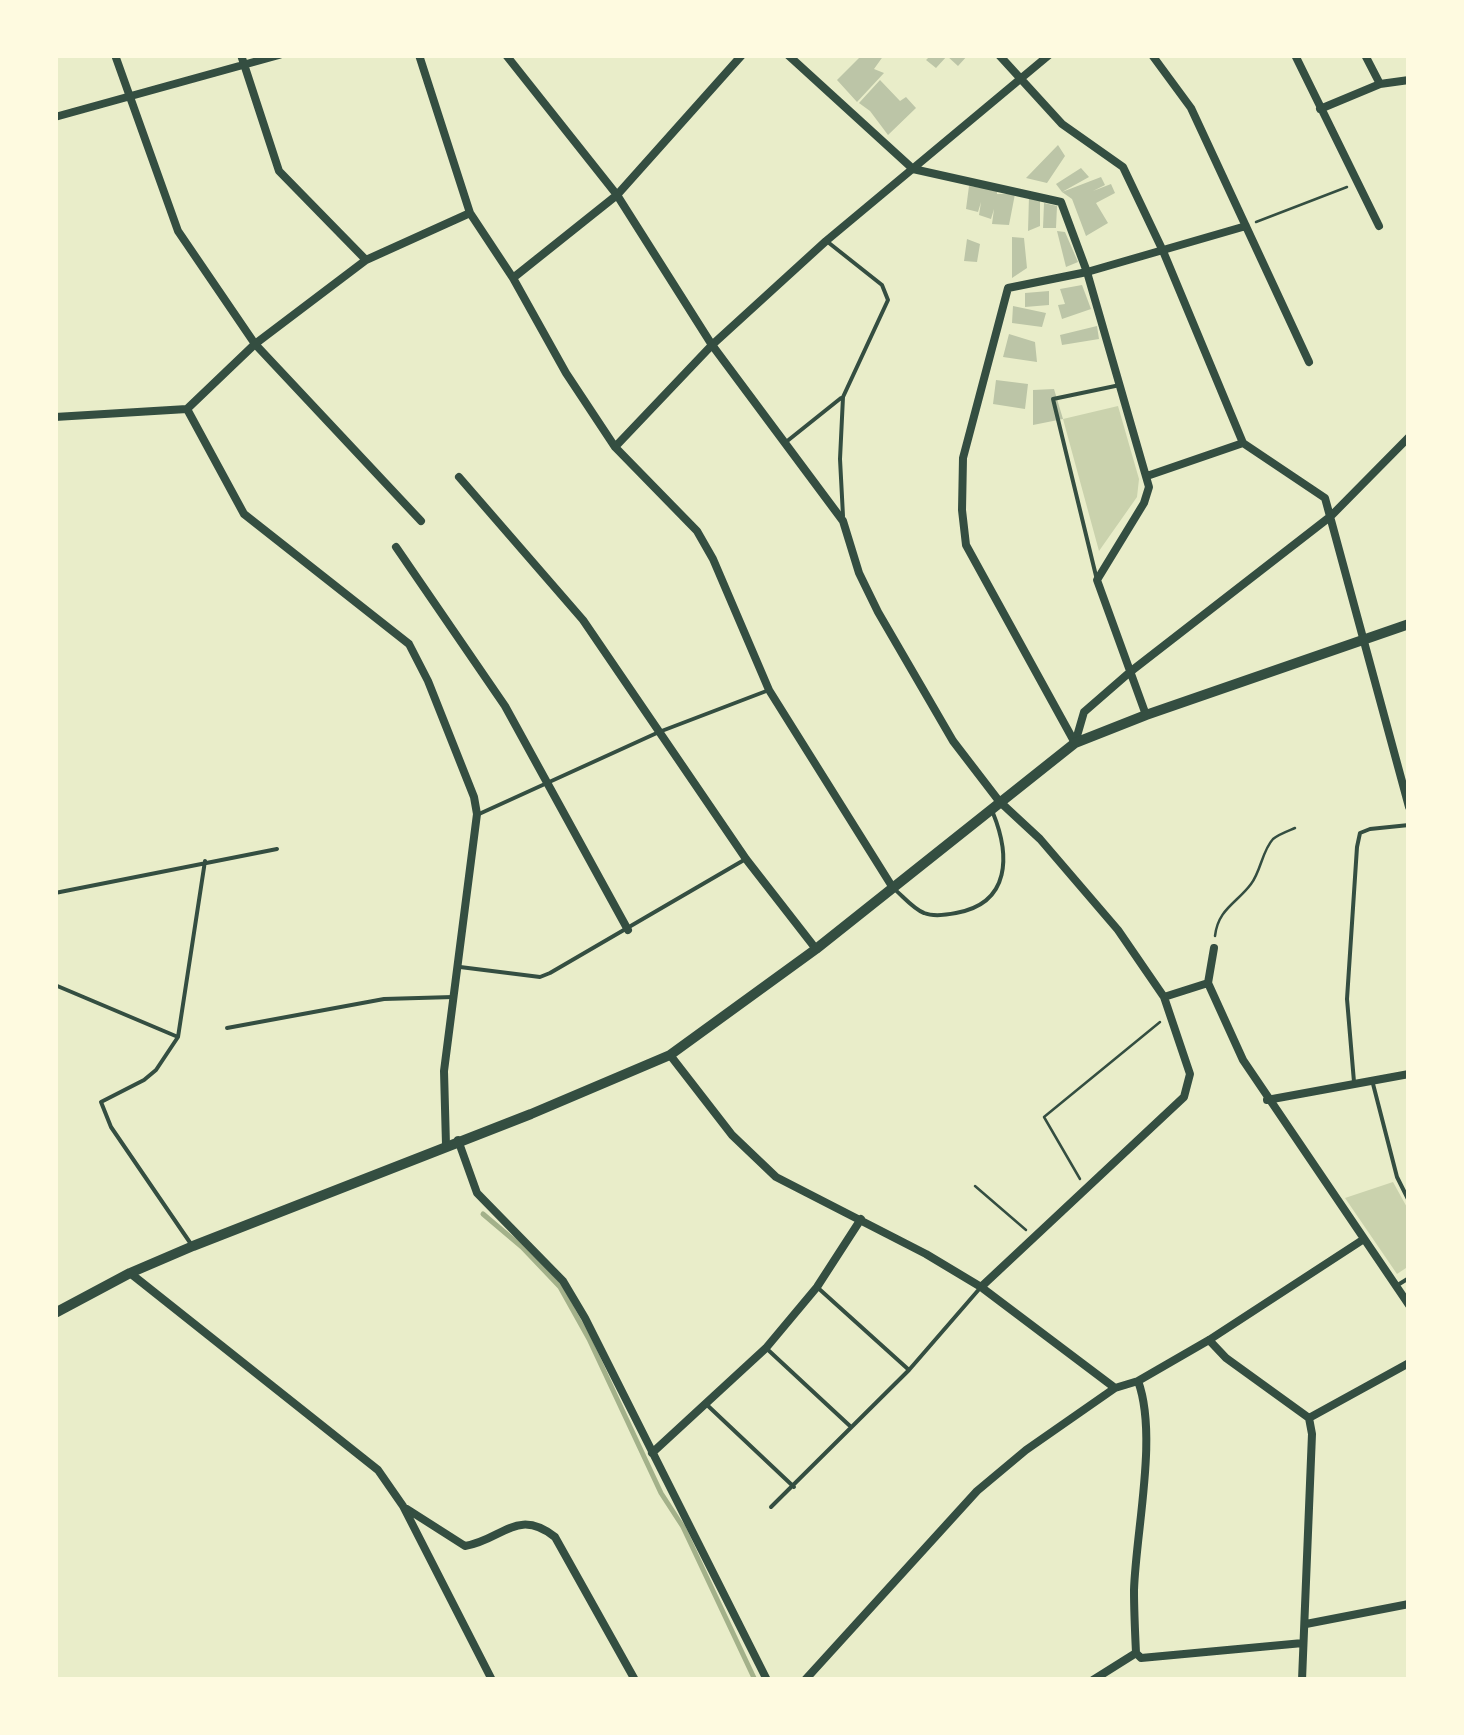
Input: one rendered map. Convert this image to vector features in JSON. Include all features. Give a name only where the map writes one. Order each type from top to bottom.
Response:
[{"type":"main road","points":[[55,1313],[193,1246],[594,1089],[670,1054],[816,949],[1075,743],[1146,714],[1409,624]]},
{"type":"street","points":[[115,55],[178,231],[255,344],[421,521]]},
{"type":"street","points":[[55,117],[242,60],[279,55]]},
{"type":"street","points":[[419,55],[470,212],[513,278],[566,374],[615,447],[697,531],[713,558],[769,690],[893,888]]},
{"type":"street","points":[[506,55],[617,195],[712,345],[843,520],[859,573],[878,612],[995,805],[1040,839],[1118,930],[1164,998],[1190,1074],[1184,1097],[982,1288]]},
{"type":"street","points":[[513,278],[617,195],[742,55]]},
{"type":"street","points":[[788,55],[913,169],[1062,202],[1088,272],[1149,487],[1144,503],[1097,580],[1146,714]]},
{"type":"street","points":[[999,55],[1062,124],[1123,167],[1163,251],[1242,443],[1325,498],[1409,807]]},
{"type":"street","points":[[615,447],[712,345],[826,241],[1049,55]]},
{"type":"street","points":[[1152,55],[1191,108],[1309,362]]},
{"type":"street","points":[[1295,55],[1379,226]]},
{"type":"street","points":[[1366,55],[1380,84]]},
{"type":"street","points":[[242,60],[279,170],[366,260]]},
{"type":"street","points":[[1320,109],[1380,84],[1409,80]]},
{"type":"street","points":[[55,417],[187,409],[255,344],[366,260],[470,212]]},
{"type":"street","points":[[1075,743],[966,545],[962,510],[964,458],[1008,288],[1088,272],[1246,226]]},
{"type":"street","points":[[187,409],[244,514],[409,644],[474,797],[477,814],[444,1071],[446,1146]]},
{"type":"street","points":[[1075,743],[1084,712],[1330,516],[1409,438]]},
{"type":"street","points":[[1147,476],[1242,443]]},
{"type":"street","points":[[459,477],[584,620],[746,858],[816,949]]},
{"type":"street","points":[[396,547],[505,706],[628,930]]},
{"type":"street","points":[[1214,948],[1208,983],[1236,1046],[1267,1100],[1409,1305]]},
{"type":"street","points":[[1164,998],[1208,983]]},
{"type":"street","points":[[670,1054],[732,1135],[776,1178],[861,1219],[982,1288],[1115,1388]]},
{"type":"street","points":[[1267,1100],[1409,1074]]},
{"type":"street","points":[[458,1140],[477,1193],[563,1281],[767,1680]]},
{"type":"street","points":[[652,1453],[766,1348],[817,1288],[861,1219]]},
{"type":"street","points":[[804,1680],[977,1491],[1026,1450],[1115,1388],[1138,1381],[1209,1340],[1364,1239]]},
{"type":"street","points":[[130,1274],[378,1470],[403,1506],[492,1680]]},
{"type":"street","points":[[1209,1340],[1226,1358],[1309,1418],[1312,1434],[1302,1680]]},
{"type":"street","points":[[1309,1418],[1409,1362]]},
{"type":"street","points":[[1138,1381],[1144,1398],[1146,1436],[1134,1592],[1136,1652],[1141,1658],[1303,1643]]},
{"type":"street","points":[[403,1506],[465,1546],[519,1524],[543,1528],[554,1537],[635,1680]]},
{"type":"street","points":[[1306,1624],[1409,1604]]},
{"type":"street","points":[[1093,1680],[1136,1652]]},
{"type":"lane","points":[[826,241],[882,286],[888,300],[843,397],[843,520]]},
{"type":"lane","points":[[1097,580],[1052,399],[1120,385]]},
{"type":"lane","points":[[786,442],[843,397]]},
{"type":"lane","points":[[477,814],[659,732],[769,690]]},
{"type":"lane","points":[[893,888],[924,913],[963,912],[988,900],[1000,884],[1004,866],[1004,840],[995,805]]},
{"type":"lane","points":[[1354,1082],[1347,999],[1357,847],[1360,834],[1370,829],[1409,825]]},
{"type":"lane","points":[[55,893],[276,849]]},
{"type":"lane","points":[[455,967],[540,976],[628,930],[746,858]]},
{"type":"lane","points":[[193,1246],[111,1127],[102,1102],[156,1070],[178,1037],[206,861]]},
{"type":"lane","points":[[55,984],[178,1037]]},
{"type":"lane","points":[[227,1028],[384,999],[453,997]]},
{"type":"lane","points":[[1372,1080],[1396,1177],[1409,1201]]},
{"type":"lane","points":[[1396,1286],[1409,1278]]},
{"type":"lane","points":[[817,1288],[909,1370]]},
{"type":"lane","points":[[771,1507],[909,1370],[982,1288]]},
{"type":"lane","points":[[766,1348],[852,1428]]},
{"type":"lane","points":[[706,1404],[794,1486]]},
{"type":"path","points":[[1246,226],[1357,183]]},
{"type":"path","points":[[1214,948],[1216,924],[1230,902],[1250,887],[1276,836],[1295,828]]},
{"type":"path","points":[[1086,1189],[1044,1117],[1170,1014]]},
{"type":"path","points":[[975,1186],[1034,1238]]},
{"type":"green space","points":[[1118,406],[1139,479],[1137,497],[1099,551],[1063,419]]},
{"type":"green space","points":[[1393,1182],[1409,1211],[1409,1266],[1397,1274],[1345,1198]]},
{"type":"building","points":[[862,55],[884,55],[874,69],[884,73],[857,102],[837,80]]},
{"type":"building","points":[[931,55],[968,55],[958,66],[947,56],[936,68],[926,60]]},
{"type":"building","points":[[880,80],[900,101],[906,97],[916,108],[888,135],[859,103]]},
{"type":"building","points":[[1058,145],[1065,156],[1047,183],[1026,178]]},
{"type":"building","points":[[1081,168],[1089,177],[1062,192],[1056,184]]},
{"type":"building","points":[[1101,177],[1105,185],[1093,191],[1111,184],[1115,193],[1096,203],[1108,223],[1086,236],[1072,199],[1062,192]]},
{"type":"building","points":[[969,186],[997,190],[997,194],[1015,194],[1009,225],[992,224],[994,209],[991,219],[979,215],[981,202],[978,212],[966,209]]},
{"type":"building","points":[[1029,196],[1040,201],[1040,226],[1028,231]]},
{"type":"building","points":[[1044,203],[1057,206],[1056,228],[1043,228]]},
{"type":"building","points":[[1057,231],[1065,232],[1078,262],[1066,267]]},
{"type":"building","points":[[1012,237],[1024,238],[1027,268],[1012,278]]},
{"type":"building","points":[[967,239],[980,244],[977,262],[964,261]]},
{"type":"building","points":[[1082,285],[1091,309],[1062,319],[1058,305],[1065,304],[1060,289]]},
{"type":"building","points":[[1049,291],[1049,305],[1025,307],[1025,293]]},
{"type":"building","points":[[1013,306],[1046,313],[1042,327],[1012,323]]},
{"type":"building","points":[[1097,326],[1099,339],[1062,345],[1060,335]]},
{"type":"building","points":[[1009,334],[1035,342],[1037,362],[1003,357]]},
{"type":"building","points":[[996,380],[1028,384],[1025,409],[993,404]]},
{"type":"building","points":[[1054,389],[1063,419],[1033,425],[1033,390]]},
{"type":"waterway","points":[[483,1214],[560,1287],[589,1339],[661,1493],[683,1527],[755,1680]]}]
